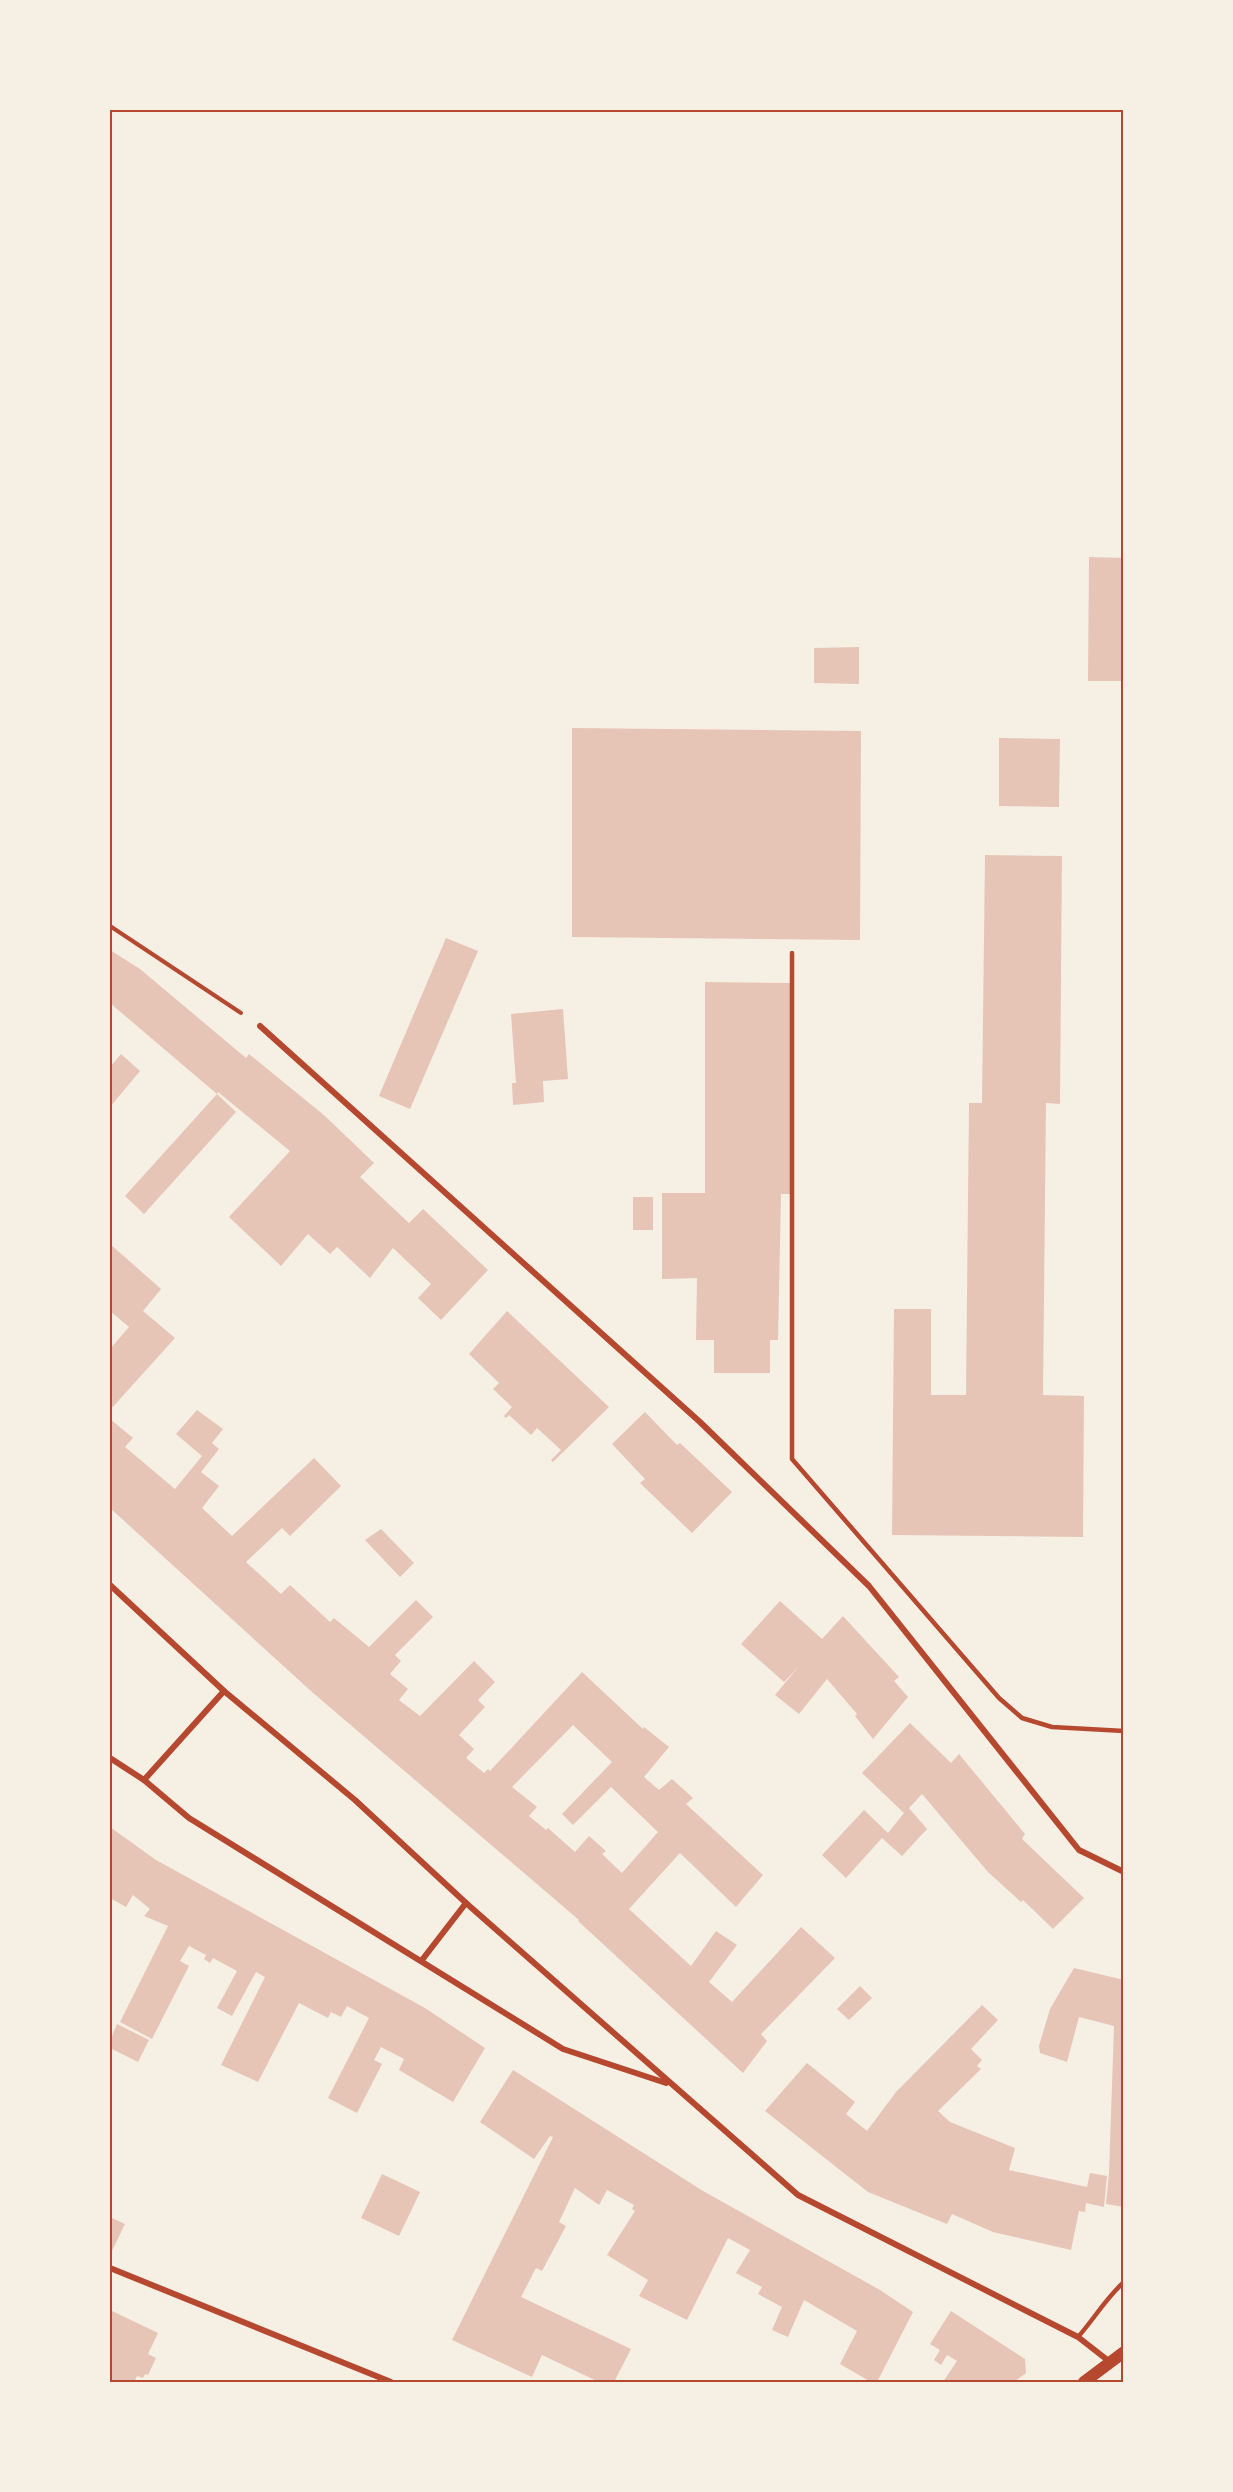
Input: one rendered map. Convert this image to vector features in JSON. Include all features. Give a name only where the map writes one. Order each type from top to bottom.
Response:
[{"type":"main road","points":[[1084,2382],[1124,2352]]},
{"type":"street","points":[[260,1026],[700,1422],[861,1578],[1078,1850],[1124,1872]]},
{"type":"street","points":[[110,1585],[224,1691],[355,1800],[466,1904],[798,2195],[1078,2337],[1110,2362]]},
{"type":"street","points":[[144,1780],[224,1691]]},
{"type":"street","points":[[110,1758],[144,1780],[189,1818],[563,2049],[670,2084]]},
{"type":"street","points":[[422,1960],[466,1904]]},
{"type":"street","points":[[110,2268],[391,2382]]},
{"type":"lane","points":[[792,953],[792,1459],[999,1698],[1022,1718],[1052,1727],[1124,1731]]},
{"type":"lane","points":[[1078,2337],[1097,2316],[1111,2293],[1124,2282]]},
{"type":"path","points":[[110,926],[260,1026]]},
{"type":"building","points":[[1089,557],[1124,558],[1124,681],[1088,681]]},
{"type":"building","points":[[859,647],[859,684],[814,683],[814,648]]},
{"type":"building","points":[[572,728],[861,731],[860,940],[572,937]]},
{"type":"building","points":[[999,738],[1060,739],[1059,807],[999,806]]},
{"type":"building","points":[[985,855],[1062,856],[1060,1104],[1046,1103],[1043,1395],[1084,1396],[1083,1537],[892,1535],[894,1309],[931,1309],[931,1395],[966,1395],[969,1103],[982,1103]]},
{"type":"building","points":[[446,938],[478,951],[410,1109],[379,1096]]},
{"type":"building","points":[[110,950],[140,969],[246,1058],[249,1054],[325,1116],[374,1163],[360,1177],[409,1223],[423,1209],[488,1270],[441,1320],[418,1298],[431,1284],[393,1248],[370,1278],[337,1247],[330,1254],[308,1234],[281,1266],[229,1217],[290,1151],[218,1092],[217,1094],[110,1003]]},
{"type":"building","points":[[705,982],[790,983],[790,1194],[781,1194],[778,1340],[770,1340],[770,1373],[714,1373],[714,1340],[696,1340],[697,1278],[662,1279],[662,1193],[705,1193]]},
{"type":"building","points":[[563,1009],[568,1079],[543,1081],[544,1102],[513,1105],[512,1083],[516,1083],[511,1014]]},
{"type":"building","points":[[121,1054],[140,1071],[110,1107],[110,1067]]},
{"type":"building","points":[[217,1094],[236,1112],[144,1214],[125,1196]]},
{"type":"building","points":[[633,1197],[653,1197],[653,1230],[633,1230]]},
{"type":"building","points":[[110,1244],[161,1289],[143,1311],[175,1338],[110,1410],[110,1349],[129,1327],[110,1311]]},
{"type":"building","points":[[507,1311],[609,1407],[553,1462],[551,1460],[561,1450],[537,1428],[531,1435],[509,1415],[506,1418],[504,1416],[512,1407],[493,1389],[499,1383],[469,1354]]},
{"type":"building","points":[[197,1410],[223,1429],[212,1443],[219,1449],[201,1472],[219,1486],[202,1508],[232,1536],[314,1458],[341,1486],[290,1536],[282,1528],[246,1562],[281,1594],[290,1585],[330,1622],[334,1618],[369,1647],[416,1600],[433,1617],[395,1655],[401,1661],[390,1674],[408,1689],[399,1700],[420,1716],[474,1661],[495,1682],[478,1700],[485,1707],[459,1735],[474,1749],[466,1758],[484,1773],[488,1769],[490,1771],[582,1672],[643,1729],[644,1727],[669,1747],[644,1777],[659,1790],[672,1779],[693,1798],[686,1804],[763,1875],[736,1907],[680,1853],[629,1909],[691,1966],[716,1931],[737,1945],[709,1982],[732,2002],[801,1927],[835,1958],[761,2034],[767,2041],[743,2073],[579,1920],[312,1692],[110,1508],[110,1419],[133,1438],[125,1447],[175,1489],[202,1456],[176,1434]],"holes":[[[573,1725],[612,1762],[562,1814],[573,1825],[611,1787],[658,1832],[622,1873],[602,1854],[606,1851],[589,1836],[575,1852],[548,1828],[546,1830],[529,1816],[537,1807],[512,1787]]]},
{"type":"building","points":[[645,1412],[677,1445],[680,1443],[732,1492],[692,1533],[640,1483],[645,1479],[612,1444]]},
{"type":"building","points":[[381,1529],[414,1563],[400,1577],[365,1540]]},
{"type":"building","points":[[780,1601],[822,1639],[843,1616],[899,1677],[894,1681],[908,1697],[873,1739],[855,1716],[857,1714],[827,1679],[799,1714],[775,1695],[799,1666],[784,1682],[741,1644]]},
{"type":"building","points":[[910,1723],[951,1763],[959,1754],[1025,1834],[1022,1839],[1084,1898],[1053,1929],[1023,1900],[1021,1902],[988,1872],[922,1794],[909,1808],[927,1829],[902,1856],[882,1838],[846,1878],[822,1855],[864,1810],[888,1833],[904,1813],[862,1773]]},
{"type":"building","points":[[110,1827],[156,1860],[425,2008],[485,2048],[453,2102],[399,2070],[404,2059],[381,2047],[374,2060],[382,2064],[357,2113],[328,2098],[369,2018],[347,2006],[341,2017],[331,2012],[328,2018],[299,2003],[258,2082],[221,2065],[265,1977],[256,1972],[232,2016],[217,2008],[237,1971],[213,1958],[210,1963],[204,1959],[206,1955],[189,1946],[180,1961],[189,1966],[152,2039],[120,2022],[168,1926],[144,1916],[150,1909],[133,1895],[126,1907],[110,1898]]},
{"type":"building","points":[[1074,1968],[1124,1980],[1124,2207],[1106,2204],[1114,2026],[1079,2017],[1067,2062],[1040,2053],[1039,2046],[1050,2009]]},
{"type":"building","points":[[860,1986],[872,1998],[849,2020],[837,2009]]},
{"type":"building","points":[[982,2005],[998,2020],[971,2049],[982,2060],[977,2066],[981,2069],[938,2111],[950,2122],[1015,2148],[1009,2170],[1087,2187],[1090,2173],[1107,2176],[1104,2207],[1086,2203],[1085,2212],[1079,2211],[1071,2250],[993,2232],[952,2214],[947,2224],[868,2192],[765,2111],[807,2063],[855,2102],[846,2114],[867,2131],[896,2092]]},
{"type":"building","points":[[117,2024],[149,2040],[138,2062],[110,2048],[110,2041]]},
{"type":"building","points":[[513,2070],[703,2191],[880,2290],[913,2312],[877,2382],[871,2382],[840,2364],[857,2331],[804,2300],[788,2337],[772,2330],[782,2307],[758,2294],[762,2287],[736,2273],[750,2250],[728,2238],[687,2320],[639,2296],[648,2280],[607,2255],[635,2211],[632,2209],[634,2205],[607,2190],[599,2205],[575,2188],[559,2222],[566,2226],[542,2271],[536,2268],[521,2297],[631,2349],[614,2382],[599,2382],[542,2355],[532,2377],[452,2340],[553,2137],[550,2136],[534,2159],[480,2122]]},
{"type":"building","points":[[382,2174],[420,2192],[399,2236],[361,2218]]},
{"type":"building","points":[[110,2217],[125,2224],[110,2255]]},
{"type":"building","points":[[110,2310],[158,2333],[148,2354],[156,2358],[148,2375],[145,2374],[143,2378],[137,2376],[134,2382],[110,2380]]},
{"type":"building","points":[[951,2311],[1025,2359],[1026,2373],[1014,2382],[943,2382],[957,2361],[947,2355],[941,2365],[934,2360],[940,2350],[930,2344]]}]
